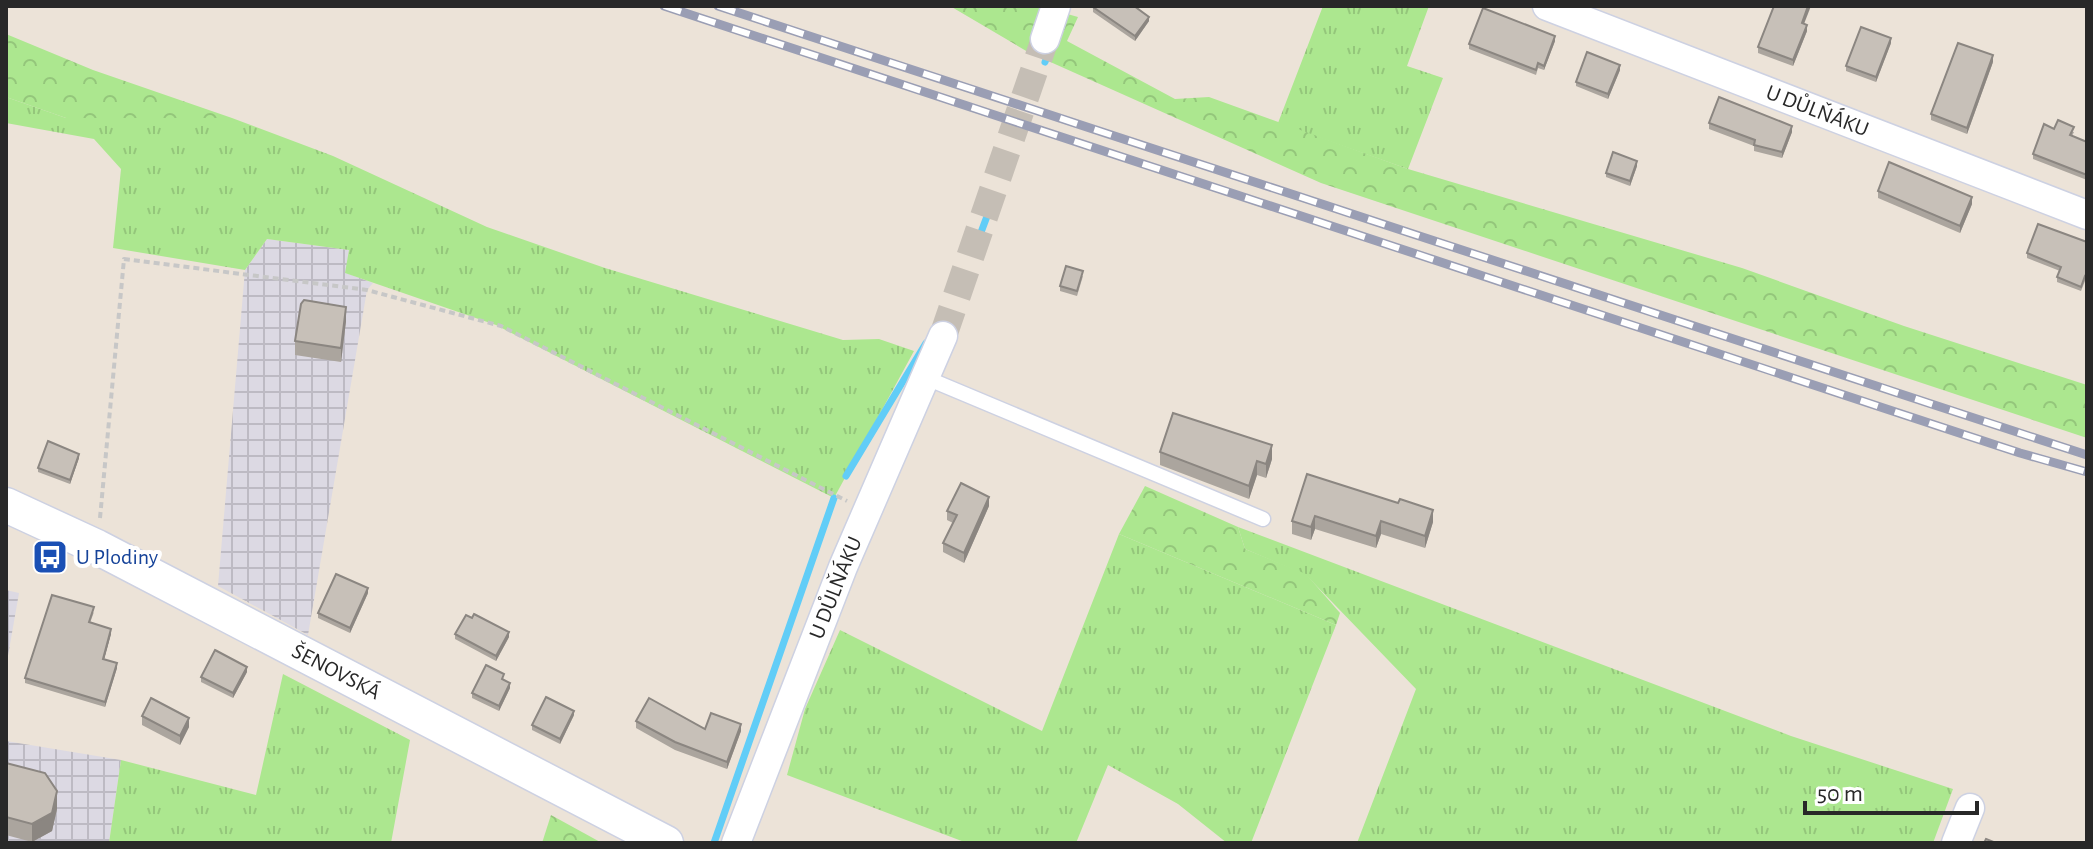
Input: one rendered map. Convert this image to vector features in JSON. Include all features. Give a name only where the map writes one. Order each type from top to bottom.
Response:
[{"type":"street","points":[[1045,39],[1056,6]]},
{"type":"street","name":"U DŮLŇÁKU","points":[[1547,6],[2087,215]]},
{"type":"street","name":"U DŮLŇÁKU","points":[[736,843],[867,511],[943,336]]},
{"type":"street","name":"ŠENOVSKÁ","points":[[6,505],[97,547],[666,843]]},
{"type":"street","points":[[1956,843],[1970,808]]},
{"type":"lane","points":[[924,377],[1263,519]]},
{"type":"path","points":[[97,547],[124,259],[367,290],[501,326],[867,511]]},
{"type":"shaded area","points":[[267,239],[349,250],[346,273],[373,283],[367,290],[308,635],[218,586],[245,270]]},
{"type":"shaded area","points":[[6,590],[19,593],[6,667]]},
{"type":"shaded area","points":[[6,741],[121,760],[109,843],[6,843]]},
{"type":"green space","points":[[950,6],[1039,6],[1078,17],[1067,41],[1175,99],[1209,97],[1408,169],[1742,268],[1904,326],[2087,385],[2087,438],[1321,183],[1028,52]]},
{"type":"green space","points":[[1323,6],[1429,6],[1407,66],[1443,78],[1408,169],[1278,123]]},
{"type":"green space","points":[[6,34],[93,70],[232,118],[66,118],[6,97]]},
{"type":"green space","points":[[6,97],[66,118],[232,118],[333,156],[487,227],[605,268],[843,340],[879,339],[914,351],[834,498],[496,325],[345,273],[349,250],[267,239],[245,270],[113,248],[121,169],[94,139],[6,123]]},
{"type":"green space","points":[[1145,486],[1238,527],[1245,549],[1306,574],[1340,613],[1336,625],[1119,534]]},
{"type":"green space","points":[[1238,527],[1791,736],[1953,789],[1933,843],[1357,843],[1416,689],[1306,575],[1245,549]]},
{"type":"green space","points":[[1119,534],[1336,625],[1251,843],[1227,843],[1178,804],[1108,765],[1076,843],[967,843],[787,775],[805,709],[840,630],[1042,731]]},
{"type":"green space","points":[[283,674],[410,740],[391,843],[109,843],[121,760],[256,795]]},
{"type":"green space","points":[[551,815],[602,843],[542,843]]},
{"type":"building","points":[[1094,6],[1134,6],[1149,17],[1135,36]]},
{"type":"building","points":[[1774,6],[1808,6],[1802,23],[1807,25],[1793,60],[1758,47]]},
{"type":"building","points":[[1483,8],[1555,36],[1544,66],[1538,63],[1536,70],[1469,44]]},
{"type":"building","points":[[1861,27],[1891,38],[1876,77],[1846,66]]},
{"type":"building","points":[[1958,43],[1993,55],[1967,128],[1931,114]]},
{"type":"building","points":[[1587,52],[1620,65],[1608,94],[1576,82]]},
{"type":"building","points":[[1719,97],[1792,126],[1782,152],[1754,145],[1755,140],[1709,123]]},
{"type":"building","points":[[2058,120],[2074,127],[2070,135],[2087,142],[2087,175],[2033,154],[2044,124],[2054,129]]},
{"type":"building","points":[[1613,152],[1637,161],[1630,181],[1606,173]]},
{"type":"building","points":[[1889,162],[1972,197],[1960,226],[1878,191]]},
{"type":"building","points":[[2038,224],[2087,242],[2087,277],[2081,287],[2057,277],[2061,267],[2027,253]]},
{"type":"building","points":[[1066,266],[1083,271],[1077,291],[1060,286]]},
{"type":"building","points":[[304,300],[346,307],[341,348],[295,341]]},
{"type":"building","points":[[1173,413],[1272,445],[1266,464],[1257,461],[1249,486],[1160,452]]},
{"type":"building","points":[[48,441],[79,454],[70,480],[38,468]]},
{"type":"building","points":[[1307,474],[1398,503],[1400,499],[1433,510],[1425,536],[1381,521],[1376,536],[1315,516],[1311,527],[1292,521]]},
{"type":"building","points":[[961,483],[989,497],[964,553],[943,543],[957,515],[947,511]]},
{"type":"building","points":[[336,574],[368,588],[350,628],[318,613]]},
{"type":"building","points":[[52,595],[94,607],[89,622],[111,629],[103,659],[117,663],[105,702],[25,678]]},
{"type":"building","points":[[474,614],[509,632],[496,656],[455,634],[466,615],[472,618]]},
{"type":"building","points":[[215,650],[247,667],[233,693],[201,677]]},
{"type":"building","points":[[486,665],[504,674],[502,679],[510,683],[499,706],[472,693]]},
{"type":"building","points":[[546,697],[574,711],[560,739],[532,725]]},
{"type":"building","points":[[151,698],[189,718],[180,736],[142,716]]},
{"type":"building","points":[[649,698],[705,729],[711,713],[741,724],[727,762],[675,742],[636,721]]},
{"type":"building","points":[[6,763],[45,773],[57,791],[52,813],[32,824],[6,817]]},
{"type":"waterway","points":[[1045,62],[1052,45]]},
{"type":"waterway","points":[[977,243],[992,203]]},
{"type":"waterway","points":[[846,476],[926,343]]},
{"type":"waterway","points":[[714,843],[834,498]]},
{"type":"tunnel","points":[[943,336],[1045,39]]},
{"type":"railway","points":[[664,6],[2020,453],[2087,472]]},
{"type":"railway","points":[[718,6],[2087,455]]},
{"type":"place","name":"U Plodiny","points":[[50,557]]}]
